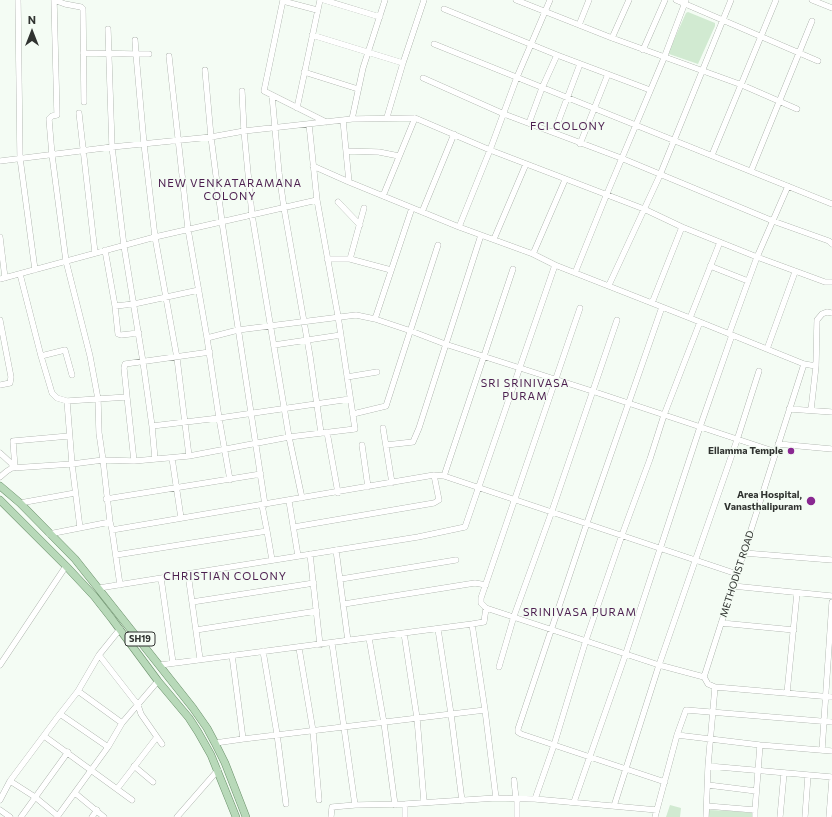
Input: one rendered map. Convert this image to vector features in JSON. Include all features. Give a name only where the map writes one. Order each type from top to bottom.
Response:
[{"type":"main road","name":"SH19","points":[[0,486],[20,503],[75,559],[193,708],[207,728],[225,763],[246,817]]},
{"type":"main road","name":"SH19","points":[[0,500],[94,596],[198,732],[218,770],[236,817]]},
{"type":"street","points":[[18,0],[20,158],[35,270]]},
{"type":"street","points":[[84,102],[82,53],[83,9],[65,2],[54,0],[57,115],[52,116],[49,119],[52,155],[66,260],[90,356],[98,399],[99,433],[106,499],[120,585]]},
{"type":"street","points":[[297,108],[320,0]]},
{"type":"street","points":[[324,0],[380,17]]},
{"type":"street","points":[[352,119],[358,89],[385,0]]},
{"type":"street","points":[[387,118],[424,0]]},
{"type":"street","points":[[516,0],[642,50],[742,85],[796,109]]},
{"type":"street","points":[[459,227],[530,44],[550,0]]},
{"type":"street","points":[[579,25],[589,0]]},
{"type":"street","points":[[612,38],[629,0]]},
{"type":"street","points":[[642,50],[665,0]]},
{"type":"street","points":[[676,0],[685,2],[818,61]]},
{"type":"street","points":[[608,286],[660,175],[731,0]]},
{"type":"street","points":[[712,155],[776,0]]},
{"type":"street","points":[[812,0],[832,8]]},
{"type":"street","points":[[317,10],[283,1],[264,91],[326,122]]},
{"type":"street","points":[[576,273],[621,158],[664,58],[685,2]]},
{"type":"street","points":[[444,9],[557,55],[650,90]]},
{"type":"street","points":[[750,171],[812,21]]},
{"type":"street","points":[[108,29],[112,147],[124,246],[139,333],[156,459]]},
{"type":"street","points":[[312,35],[403,63]]},
{"type":"street","points":[[135,40],[144,144],[156,237],[177,358],[189,456]]},
{"type":"street","points":[[434,44],[832,204]]},
{"type":"street","points":[[82,53],[149,54]]},
{"type":"street","points":[[529,123],[542,88],[557,55]]},
{"type":"street","points":[[169,56],[177,140],[188,229],[210,352],[219,418],[230,480]]},
{"type":"street","points":[[554,133],[580,64]]},
{"type":"street","points":[[205,70],[211,137],[222,222],[250,413],[261,474],[266,531],[272,560]]},
{"type":"street","points":[[304,72],[358,89]]},
{"type":"street","points":[[580,144],[608,74]]},
{"type":"street","points":[[423,78],[504,114],[580,144],[621,158],[773,221],[829,241],[832,244]]},
{"type":"street","points":[[242,91],[244,131],[252,215],[289,438],[302,498]]},
{"type":"street","points":[[272,95],[284,208],[307,340],[316,403],[338,492]]},
{"type":"street","points":[[79,113],[95,253]]},
{"type":"street","points":[[0,161],[352,119],[414,118],[565,180],[644,209],[682,227],[795,272],[825,282],[832,282]]},
{"type":"street","points":[[383,196],[414,118]]},
{"type":"street","points":[[343,120],[349,182]]},
{"type":"street","points":[[0,477],[13,468],[72,464],[103,460],[134,461],[172,458],[324,432],[355,429],[338,316],[317,200],[309,124]]},
{"type":"street","points":[[422,212],[454,134]]},
{"type":"street","points":[[346,151],[379,152],[399,156]]},
{"type":"street","points":[[494,239],[526,164]]},
{"type":"street","points":[[313,166],[459,227],[533,254],[555,265],[804,364],[816,366]]},
{"type":"street","points":[[533,254],[565,180]]},
{"type":"street","points":[[574,802],[591,757],[626,653],[748,281],[788,186]]},
{"type":"street","points":[[0,237],[2,278],[188,229],[317,200]]},
{"type":"street","points":[[338,202],[360,225]]},
{"type":"street","points":[[350,259],[364,208]]},
{"type":"street","points":[[374,319],[412,208]]},
{"type":"street","points":[[652,303],[682,227]]},
{"type":"street","points":[[386,445],[413,442],[419,428],[482,235]]},
{"type":"street","points":[[690,318],[720,242]]},
{"type":"street","points":[[353,414],[386,406],[438,245]]},
{"type":"street","points":[[106,250],[118,334],[139,333]]},
{"type":"street","points":[[327,259],[350,259],[391,270]]},
{"type":"street","points":[[99,588],[434,534],[465,527],[555,265]]},
{"type":"street","points":[[710,266],[748,281]]},
{"type":"street","points":[[444,476],[513,269]]},
{"type":"street","points":[[767,349],[795,272]]},
{"type":"street","points":[[20,274],[41,356],[52,393],[56,398],[67,401],[127,397]]},
{"type":"street","points":[[115,306],[134,304],[199,290]]},
{"type":"street","points":[[662,307],[587,523],[518,732],[665,782]]},
{"type":"street","points":[[580,308],[481,598],[481,603],[486,608],[704,677],[708,684],[716,687],[832,697]]},
{"type":"street","points":[[811,410],[816,366],[817,320],[822,314],[828,312],[832,313]]},
{"type":"street","points":[[207,338],[238,330],[338,316],[356,315],[411,331],[446,344],[776,452]]},
{"type":"street","points":[[0,320],[11,377],[10,383],[0,385]]},
{"type":"street","points":[[499,667],[514,616],[552,511],[616,320]]},
{"type":"street","points":[[535,799],[554,745],[586,640],[664,415],[700,322]]},
{"type":"street","points":[[274,345],[341,335]]},
{"type":"street","points":[[41,356],[65,350],[72,375]]},
{"type":"street","points":[[134,461],[124,366],[128,364],[210,352]]},
{"type":"street","name":"METHODIST ROAD","points":[[704,677],[804,364]]},
{"type":"street","points":[[614,806],[659,664],[737,440],[759,371]]},
{"type":"street","points":[[347,377],[377,372]]},
{"type":"street","points":[[152,426],[186,423],[350,399]]},
{"type":"street","points":[[67,401],[69,436],[80,528]]},
{"type":"street","points":[[789,409],[832,412]]},
{"type":"street","points":[[382,428],[392,483]]},
{"type":"street","points":[[13,468],[13,441],[69,436]]},
{"type":"street","points":[[778,444],[832,449]]},
{"type":"street","points":[[362,445],[368,487]]},
{"type":"street","points":[[0,454],[12,464],[13,468]]},
{"type":"street","points":[[172,458],[181,518]]},
{"type":"street","points":[[106,499],[261,474]]},
{"type":"street","points":[[294,527],[434,503],[439,500],[434,476]]},
{"type":"street","points":[[112,530],[434,476],[444,476],[737,574]]},
{"type":"street","points":[[20,503],[75,494]]},
{"type":"street","points":[[289,501],[298,556]]},
{"type":"street","points":[[49,534],[110,522]]},
{"type":"street","points":[[116,555],[266,531]]},
{"type":"street","points":[[336,550],[348,641]]},
{"type":"street","points":[[744,553],[832,560]]},
{"type":"street","points":[[310,554],[320,645]]},
{"type":"street","points":[[341,579],[456,560]]},
{"type":"street","points":[[0,665],[66,566]]},
{"type":"street","points":[[188,574],[200,659]]},
{"type":"street","points":[[161,578],[173,663]]},
{"type":"street","points":[[192,602],[314,583]]},
{"type":"street","points":[[344,604],[475,583],[486,585]]},
{"type":"street","points":[[733,586],[832,596]]},
{"type":"street","points":[[788,693],[797,593]]},
{"type":"street","points":[[822,750],[825,697],[830,659],[832,602]]},
{"type":"street","points":[[160,665],[262,651],[298,648],[484,622],[486,608]]},
{"type":"street","points":[[196,630],[317,611]]},
{"type":"street","points":[[721,623],[794,630]]},
{"type":"street","points":[[472,624],[496,798]]},
{"type":"street","points":[[0,800],[2,790],[78,691],[99,655],[120,629]]},
{"type":"street","points":[[438,629],[462,801]]},
{"type":"street","points":[[404,633],[417,718],[424,802]]},
{"type":"street","points":[[369,638],[384,723],[395,804]]},
{"type":"street","points":[[332,643],[345,726],[355,805]]},
{"type":"street","points":[[298,648],[313,731],[319,800]]},
{"type":"street","points":[[262,651],[278,734],[286,804]]},
{"type":"street","points":[[99,655],[138,705],[141,714],[162,744]]},
{"type":"street","points":[[232,655],[243,739]]},
{"type":"street","points":[[10,781],[35,797],[57,816],[75,794],[108,747],[122,723],[158,681]]},
{"type":"street","points":[[706,817],[710,738],[716,687]]},
{"type":"street","points":[[78,691],[122,723]]},
{"type":"street","points":[[215,743],[278,734],[384,723],[485,710]]},
{"type":"street","points":[[655,817],[677,735],[686,710],[832,722]]},
{"type":"street","points":[[60,714],[108,747]]},
{"type":"street","points":[[677,735],[760,745],[832,751]]},
{"type":"street","points":[[44,736],[132,800]]},
{"type":"street","points":[[117,789],[157,737]]},
{"type":"street","points":[[755,817],[760,745]]},
{"type":"street","points":[[21,817],[68,752]]},
{"type":"street","points":[[134,766],[153,782]]},
{"type":"street","points":[[708,766],[832,778],[829,817]]},
{"type":"street","points":[[177,817],[218,770]]},
{"type":"street","points":[[780,817],[784,773]]},
{"type":"street","points":[[805,817],[808,775]]},
{"type":"street","points":[[514,780],[517,817]]},
{"type":"street","points":[[708,785],[756,791]]},
{"type":"street","points":[[75,794],[104,817]]},
{"type":"street","points":[[332,817],[332,807],[496,798],[535,799],[658,810]]},
{"type":"street","points":[[405,804],[405,817]]},
{"type":"street","points":[[707,806],[755,810]]},
{"type":"street","points":[[0,810],[10,817]]},
{"type":"street","points":[[92,817],[97,810]]},
{"type":"green space","points":[[688,12],[715,23],[698,64],[669,54],[686,13]]},
{"type":"green space","points":[[670,805],[681,808],[680,817],[666,817]]},
{"type":"green space","points":[[709,810],[754,813],[753,817],[708,817]]},
{"type":"place","name":"Ellamma Temple","points":[[791,451]]},
{"type":"place","name":"Area Hospital, Vanasthalipuram","points":[[811,501]]},
{"type":"district","name":"FCI COLONY","points":[[568,126]]},
{"type":"district","name":"NEW VENKATARAMANA COLONY","points":[[230,189]]},
{"type":"district","name":"SRI SRINIVASA PURAM","points":[[525,389]]},
{"type":"district","name":"CHRISTIAN COLONY","points":[[225,576]]},
{"type":"district","name":"SRINIVASA PURAM","points":[[580,612]]}]
